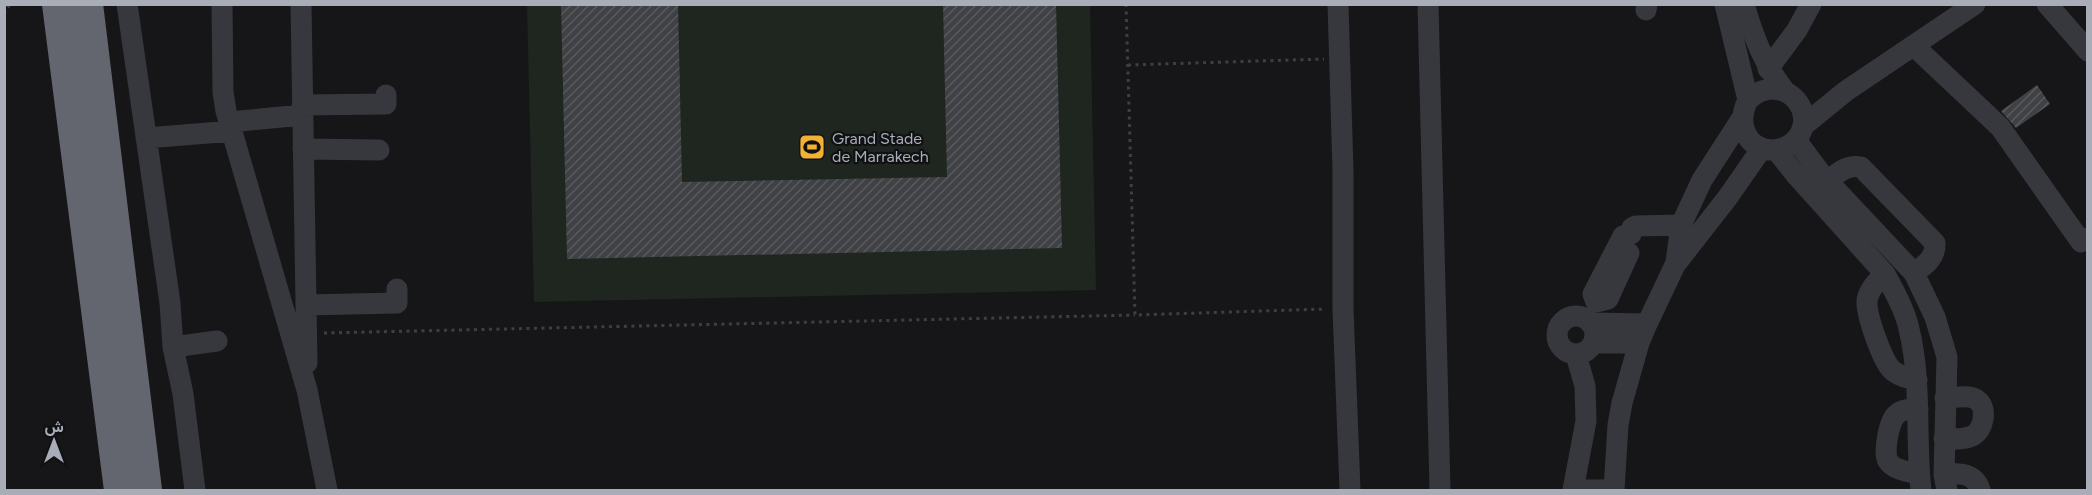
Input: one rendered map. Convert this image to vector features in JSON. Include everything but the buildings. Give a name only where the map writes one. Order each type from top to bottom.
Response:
[{"type":"highway","points":[[58,4],[120,490]]},
{"type":"highway","points":[[87,4],[146,490]]},
{"type":"street","points":[[127,4],[170,303],[173,347],[183,394],[195,490]]},
{"type":"street","points":[[222,4],[226,111],[307,390],[327,490]]},
{"type":"street","points":[[301,4],[307,390]]},
{"type":"street","points":[[1338,4],[1343,171],[1342,309],[1350,490]]},
{"type":"street","points":[[1428,4],[1440,490]]},
{"type":"street","points":[[1725,4],[1745,109],[1747,136],[1754,143],[1769,149],[1796,175],[1885,274],[1909,327],[1917,380],[1920,482]]},
{"type":"street","points":[[1744,4],[1752,33],[1768,69],[1784,90],[1798,101],[1803,118],[1799,133],[1828,181],[1914,273],[1935,317],[1947,357],[1944,439],[1946,483]]},
{"type":"street","points":[[1768,69],[1797,30],[1811,4]]},
{"type":"street","points":[[1681,225],[1632,228],[1630,234],[1632,247],[1608,299],[1588,328],[1586,421],[1573,490],[1614,490],[1618,424],[1643,334],[1675,265],[1728,197],[1769,149],[1784,148],[1846,91],[1975,4]]},
{"type":"street","points":[[2047,4],[2088,51]]},
{"type":"street","points":[[1914,46],[2000,127],[2081,242],[2088,238]]},
{"type":"street","points":[[1675,265],[1681,225],[1702,180],[1745,109],[1755,94],[1764,89],[1784,90]]},
{"type":"street","points":[[146,138],[231,127],[302,110],[387,104],[386,94]]},
{"type":"street","points":[[303,149],[379,150]]},
{"type":"street","points":[[1828,181],[1845,168],[1854,165],[1861,167],[1935,243],[1935,251],[1930,259],[1914,273]]},
{"type":"street","points":[[1885,274],[1870,290],[1867,301],[1868,315],[1891,369],[1900,376],[1917,380]]},
{"type":"street","points":[[306,305],[397,303],[397,289]]},
{"type":"street","points":[[1909,327],[1935,317]]},
{"type":"street","points":[[1588,328],[1643,334]]},
{"type":"street","points":[[173,347],[216,341]]},
{"type":"street","points":[[1944,439],[1970,438],[1977,434],[1983,418],[1983,406],[1979,401],[1970,397],[1945,398]]},
{"type":"street","points":[[1918,409],[1898,412],[1893,417],[1889,430],[1887,453],[1888,461],[1894,467],[1920,482]]},
{"type":"street","points":[[1946,483],[1958,473],[1970,476],[1978,484],[1980,490]]},
{"type":"path","points":[[4,14],[10,4]]},
{"type":"path","points":[[1126,4],[1135,315]]},
{"type":"path","points":[[1128,65],[1340,58]]},
{"type":"path","points":[[306,334],[1342,309]]},
{"type":"shaded area","name":"Grand Stade de Marrakech","points":[[527,5],[1090,5],[1096,290],[534,302]]},
{"type":"place","name":"Grand Stade de Marrakech","points":[[812,147]]}]
